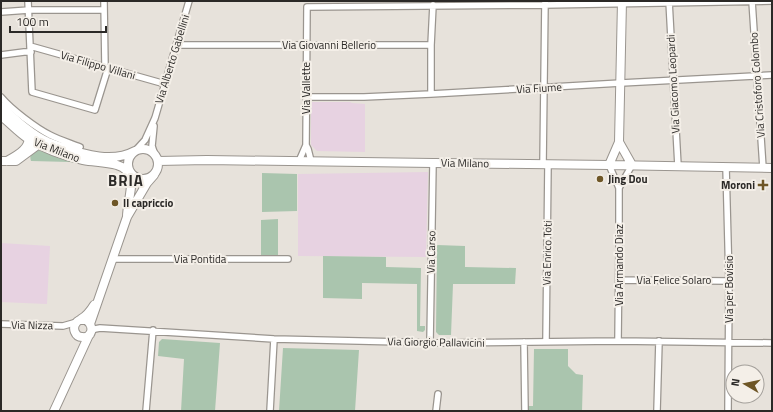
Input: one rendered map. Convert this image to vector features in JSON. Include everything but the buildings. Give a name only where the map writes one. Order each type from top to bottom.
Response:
[{"type":"main road","points":[[609,165],[619,142],[622,2]]},
{"type":"main road","name":"Via Milano","points":[[1,106],[28,133],[29,139]]},
{"type":"main road","name":"Via Milano","points":[[1,116],[22,134],[39,144],[80,159],[117,165],[130,173]]},
{"type":"main road","name":"Via Milano","points":[[22,126],[48,142],[83,154],[112,157],[125,155],[135,151]]},
{"type":"main road","points":[[4,161],[20,153],[28,144],[29,139]]},
{"type":"main road","points":[[619,142],[632,165]]},
{"type":"main road","points":[[4,161],[16,161],[39,144]]},
{"type":"main road","points":[[54,411],[90,330],[99,298],[127,217],[157,169],[156,158],[151,151],[146,149],[135,151],[130,156],[128,161],[127,166],[130,173],[131,186],[127,217]]},
{"type":"main road","name":"Via Milano","points":[[156,158],[311,162],[772,168]]},
{"type":"main road","points":[[130,173],[141,180],[148,179],[154,175]]},
{"type":"main road","points":[[78,359],[74,326],[92,309],[99,298]]},
{"type":"main road","points":[[79,321],[86,320],[90,330]]},
{"type":"main road","points":[[76,334],[84,338],[90,330]]},
{"type":"street","points":[[28,1],[32,92],[96,110],[107,67],[104,1]]},
{"type":"street","name":"Via Alberto Gabellini","points":[[135,151],[145,140],[155,118],[189,1]]},
{"type":"street","name":"Via Cristoforo Colombo","points":[[752,1],[763,168]]},
{"type":"street","points":[[431,94],[432,5],[772,1]]},
{"type":"street","name":"Via Giacomo Leopardi","points":[[669,2],[678,166]]},
{"type":"street","name":"Via Enrico Toti","points":[[544,3],[543,87],[546,342]]},
{"type":"street","name":"Via Vallette","points":[[311,162],[306,145],[307,7],[432,5]]},
{"type":"street","points":[[1,12],[29,10],[104,10]]},
{"type":"street","name":"Via Giovanni Bellerio","points":[[177,44],[431,44]]},
{"type":"street","name":"Via Filippo Villani","points":[[1,55],[24,52],[30,49],[107,67],[165,84]]},
{"type":"street","name":"Via Fiume","points":[[306,97],[364,97],[431,94],[772,75]]},
{"type":"street","points":[[1,97],[28,121],[50,135],[80,147]]},
{"type":"street","name":"Via Alberto Gabellini","points":[[155,118],[152,142],[156,158]]},
{"type":"street","name":"Via Vallette","points":[[299,161],[306,145]]},
{"type":"street","name":"Via Carso","points":[[430,342],[432,163]]},
{"type":"street","name":"Via Armando Diaz","points":[[609,165],[619,188],[618,341]]},
{"type":"street","name":"Via Armando Diaz","points":[[619,188],[632,165]]},
{"type":"street","name":"Via per Bovisio","points":[[726,167],[729,281],[728,411]]},
{"type":"street","name":"Via Pontida","points":[[113,259],[288,259]]},
{"type":"street","name":"Via Felice Solaro","points":[[619,280],[729,281]]},
{"type":"street","name":"Via Nizza","points":[[1,324],[63,326],[79,321]]},
{"type":"street","name":"Via Nizza","points":[[63,326],[76,334]]},
{"type":"street","name":"Via Giorgio Pallavicini","points":[[90,330],[100,328],[152,330],[274,339],[444,343],[659,341],[772,343]]},
{"type":"street","points":[[146,411],[152,330]]},
{"type":"street","points":[[270,411],[274,339]]},
{"type":"street","points":[[657,411],[659,341]]},
{"type":"street","points":[[524,342],[525,411]]},
{"type":"street","points":[[436,411],[438,394]]},
{"type":"shaded area","points":[[311,102],[350,102],[365,104],[365,152],[317,151],[311,145]]},
{"type":"shaded area","points":[[428,172],[426,257],[298,256],[298,174]]},
{"type":"shaded area","points":[[1,243],[50,246],[47,304],[1,302]]},
{"type":"green space","points":[[36,149],[43,149],[84,164],[70,162],[31,161],[30,159],[32,153]]},
{"type":"green space","points":[[262,173],[297,174],[297,211],[262,212]]},
{"type":"green space","points":[[278,219],[278,255],[261,255],[261,220]]},
{"type":"green space","points":[[437,245],[465,246],[465,267],[516,268],[515,284],[453,284],[451,335],[439,335],[436,332]]},
{"type":"green space","points":[[323,256],[386,257],[386,267],[421,268],[420,326],[425,326],[425,330],[423,332],[417,331],[417,284],[362,283],[362,299],[323,298]]},
{"type":"green space","points":[[162,339],[220,343],[215,411],[181,411],[184,359],[158,356],[159,342]]},
{"type":"green space","points":[[283,348],[359,350],[355,411],[279,411]]},
{"type":"green space","points":[[534,349],[568,349],[568,366],[576,374],[583,375],[582,411],[528,411],[528,406],[533,406]]},
{"type":"place","name":"Jing Dou","points":[[600,179]]},
{"type":"place","name":"Moroni","points":[[763,185]]},
{"type":"place","name":"Il capriccio","points":[[115,203]]},
{"type":"district","name":"BRIA","points":[[126,181]]}]
